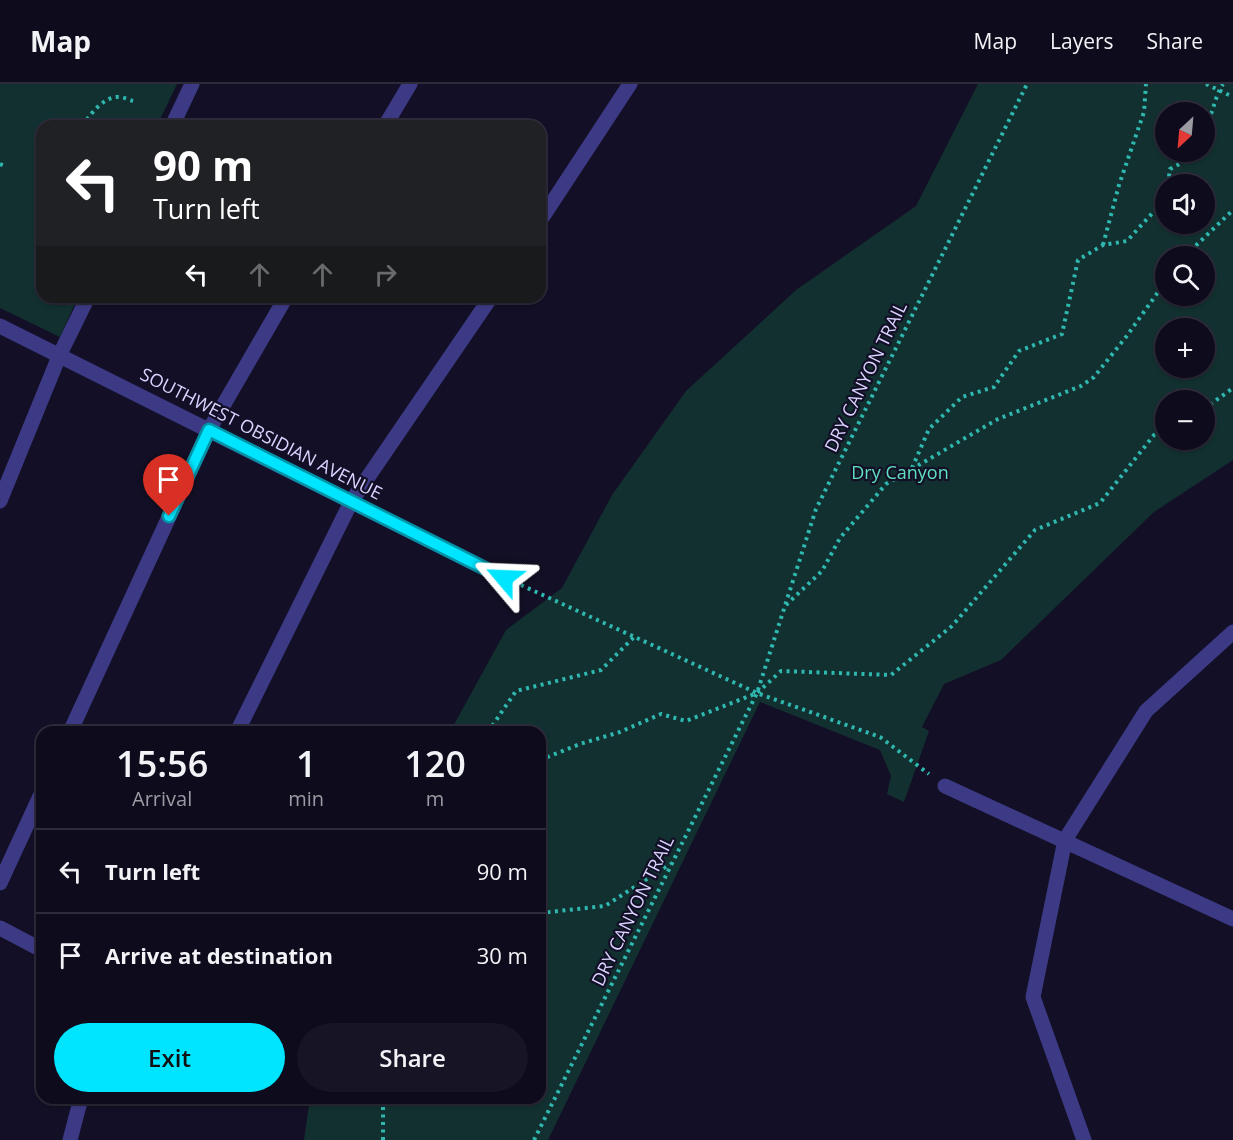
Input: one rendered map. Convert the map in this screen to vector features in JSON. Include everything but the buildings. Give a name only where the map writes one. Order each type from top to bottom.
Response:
[{"type":"street","points":[[175,120],[192,84]]},
{"type":"street","points":[[389,120],[410,84]]},
{"type":"street","points":[[546,212],[630,84]]},
{"type":"street","points":[[0,501],[60,354],[85,303]]},
{"type":"street","points":[[73,726],[209,430],[283,303]]},
{"type":"street","points":[[240,726],[351,502],[487,303]]},
{"type":"street","name":"SOUTHWEST OBSIDIAN AVENUE","points":[[0,326],[504,578]]},
{"type":"street","points":[[1084,1140],[1033,997],[1065,840],[1146,711],[1233,632]]},
{"type":"street","points":[[945,786],[1233,919]]},
{"type":"street","points":[[0,883],[36,805]]},
{"type":"street","points":[[0,928],[36,947]]},
{"type":"street","points":[[70,1140],[79,1104]]},
{"type":"path","name":"DRY CANYON TRAIL","points":[[534,1140],[757,693],[816,509],[1026,84]]},
{"type":"path","points":[[1103,245],[1119,185],[1144,112],[1146,84]]},
{"type":"path","points":[[1206,84],[1233,97]]},
{"type":"path","points":[[1215,102],[1218,90],[1223,84]]},
{"type":"path","points":[[86,120],[104,102],[118,96],[133,101]]},
{"type":"path","points":[[1169,174],[1170,169],[1183,162]]},
{"type":"path","points":[[912,469],[929,429],[962,397],[994,387],[1019,351],[1062,334],[1078,260],[1103,245],[1127,241],[1155,210]]},
{"type":"path","points":[[1195,246],[1233,210]]},
{"type":"path","points":[[785,606],[822,571],[840,538],[886,484],[998,419],[1081,386],[1094,377],[1155,296]]},
{"type":"path","points":[[1215,402],[1233,388]]},
{"type":"path","points":[[546,758],[620,732],[661,714],[686,721],[757,693],[781,671],[891,675],[952,626],[1035,530],[1100,503],[1155,434]]},
{"type":"path","points":[[504,578],[757,693],[880,737],[945,786]]},
{"type":"path","points":[[492,726],[516,691],[601,670],[634,637]]},
{"type":"path","points":[[546,913],[605,906],[673,862]]},
{"type":"path","points":[[383,1104],[383,1140]]},
{"type":"green space","points":[[0,84],[177,84],[160,120],[36,120],[36,303],[75,303],[60,337],[0,308]]},
{"type":"green space","name":"Dry Canyon","points":[[978,84],[1233,84],[1233,460],[1154,512],[1001,660],[944,684],[922,727],[929,731],[904,802],[887,794],[891,776],[880,750],[760,702],[548,1140],[304,1140],[309,1104],[546,1104],[546,726],[453,726],[506,630],[562,588],[612,495],[686,391],[796,290],[916,206]]},
{"type":"route","points":[[169,516],[209,430],[504,578]]}]
